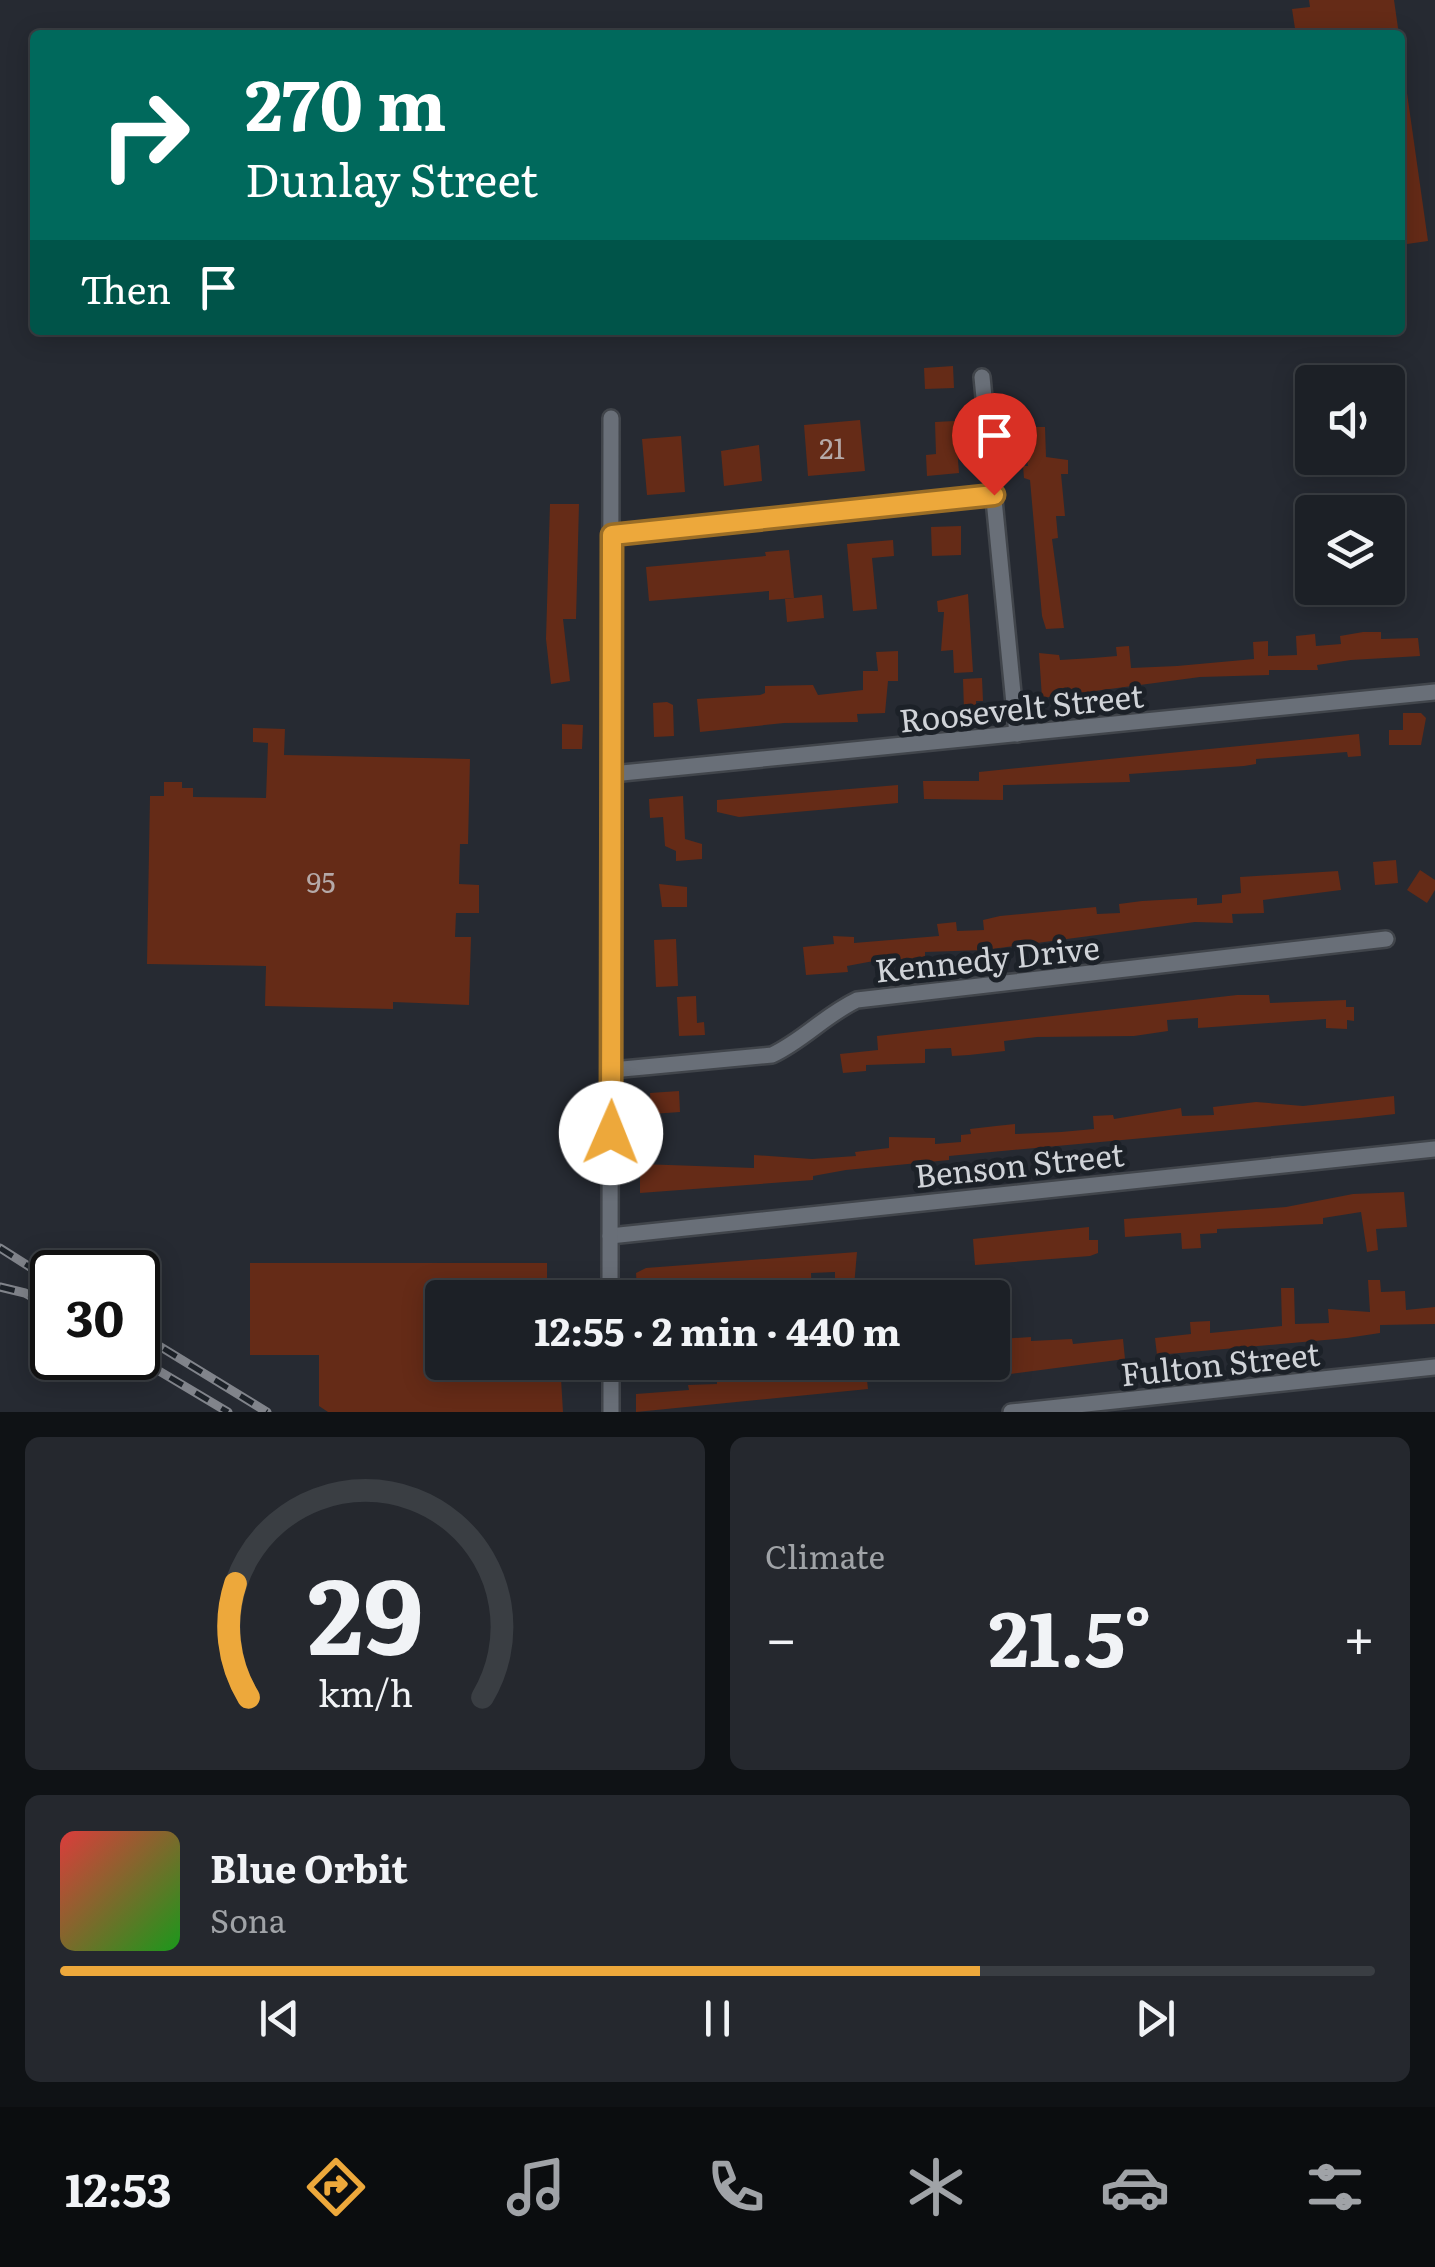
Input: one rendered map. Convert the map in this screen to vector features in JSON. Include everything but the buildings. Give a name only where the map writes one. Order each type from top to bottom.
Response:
[{"type":"street","points":[[982,377],[1017,734]]},
{"type":"street","points":[[610,1280],[611,418]]},
{"type":"street","points":[[612,535],[994,495]]},
{"type":"street","name":"Roosevelt Street","points":[[612,774],[1435,692]]},
{"type":"street","name":"Kennedy Drive","points":[[612,1070],[772,1055],[796,1044],[822,1016],[856,1000],[1386,940]]},
{"type":"street","name":"Benson Street","points":[[610,1236],[1435,1149]]},
{"type":"street","name":"Fulton Street","points":[[1011,1412],[1435,1367]]},
{"type":"street","points":[[611,1380],[611,1412]]},
{"type":"railway","points":[[0,1248],[30,1267]]},
{"type":"railway","points":[[0,1287],[30,1296]]},
{"type":"railway","points":[[160,1346],[267,1412]]},
{"type":"railway","points":[[160,1372],[228,1412]]},
{"type":"route","points":[[611,1133],[612,535],[994,495]]}]
